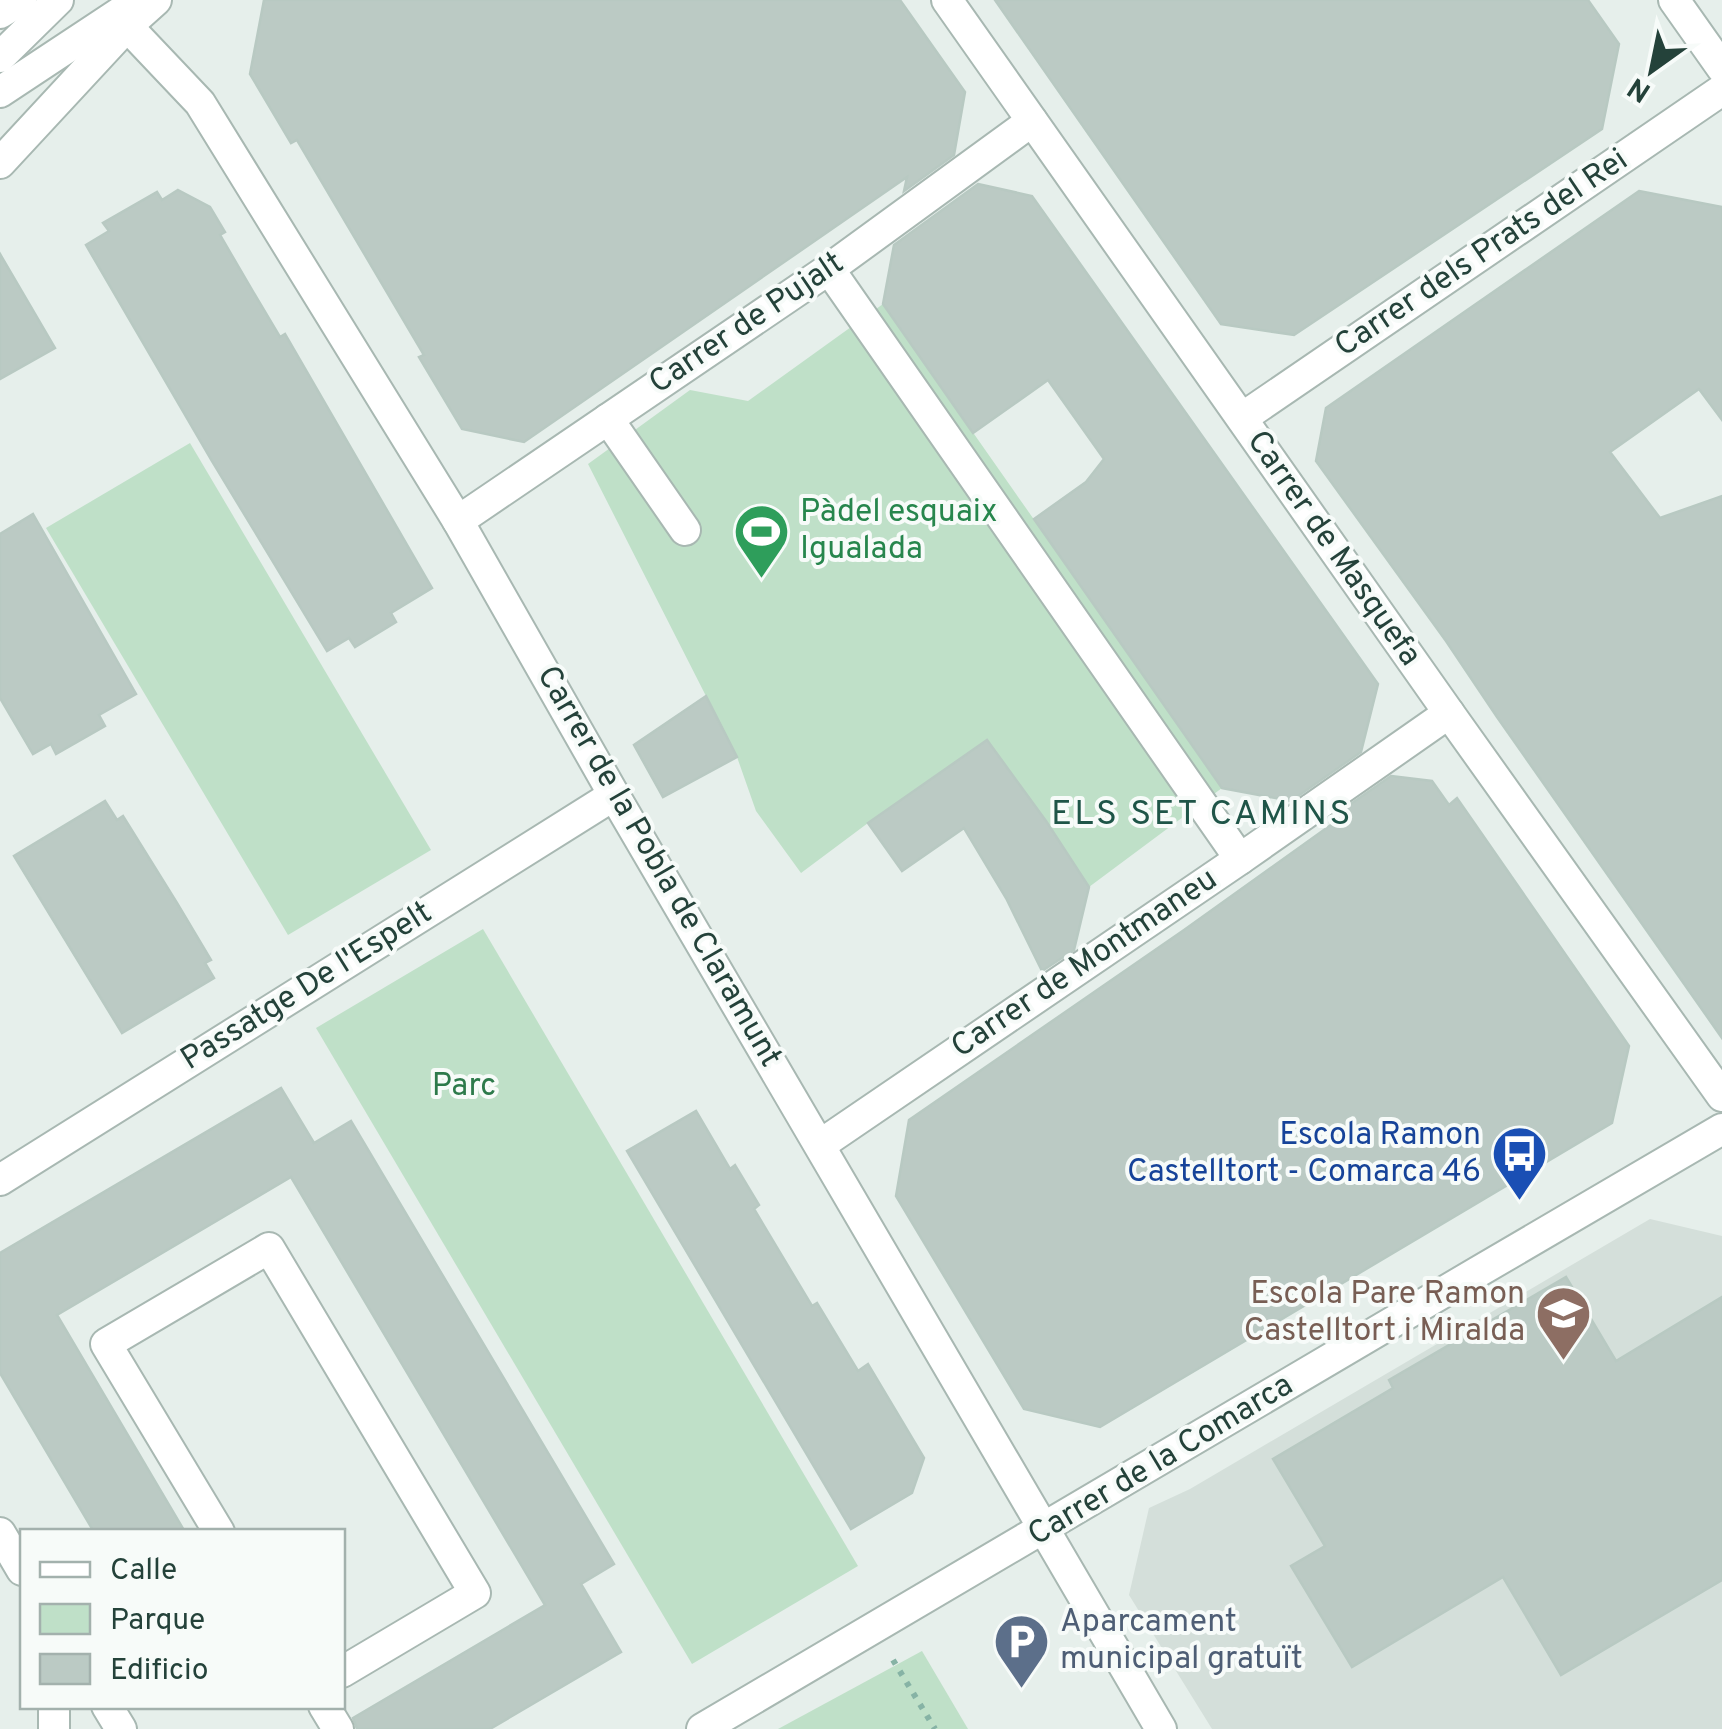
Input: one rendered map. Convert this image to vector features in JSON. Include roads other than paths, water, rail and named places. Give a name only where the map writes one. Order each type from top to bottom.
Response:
[{"type":"street","points":[[0,13],[20,0]]},
{"type":"street","points":[[0,57],[58,0]]},
{"type":"street","points":[[0,92],[156,0]]},
{"type":"street","name":"Carrer de Masquefa","points":[[947,0],[1448,714],[1722,1096]]},
{"type":"street","points":[[1674,0],[1722,68]]},
{"type":"street","points":[[0,163],[133,13]]},
{"type":"street","name":"Carrer de la Pobla de Claramunt","points":[[133,13],[200,103],[458,521],[1161,1729]]},
{"type":"street","name":"Carrer dels Prats del Rei","points":[[1242,418],[1722,90]]},
{"type":"street","name":"Carrer de Pujalt","points":[[458,521],[829,269],[1032,121]]},
{"type":"street","points":[[829,269],[1240,859]]},
{"type":"street","points":[[608,419],[684,530]]},
{"type":"street","name":"Carrer de Montmaneu","points":[[820,1144],[1448,714]]},
{"type":"street","name":"Passatge De l'Espelt","points":[[0,1180],[614,795]]},
{"type":"street","name":"Carrer de la Comarca","points":[[702,1729],[1722,1129]]},
{"type":"street","points":[[217,1529],[106,1344],[268,1248],[475,1593],[345,1670]]},
{"type":"street","points":[[0,1533],[20,1567]]},
{"type":"place","name":"Pàdel esquaix Igualada","points":[[761,580]]},
{"type":"place","name":"Escola Ramon Castelltort - Comarca 46","points":[[1520,1203]]},
{"type":"place","name":"Escola Pare Ramon Castelltort i Miralda","points":[[1564,1362]]},
{"type":"place","name":"Aparcament municipal gratuït","points":[[1021,1690]]},
{"type":"district","name":"ELS SET CAMINS","points":[[1202,815]]},
{"type":"park label","name":"Parc","points":[[464,1087]]}]
